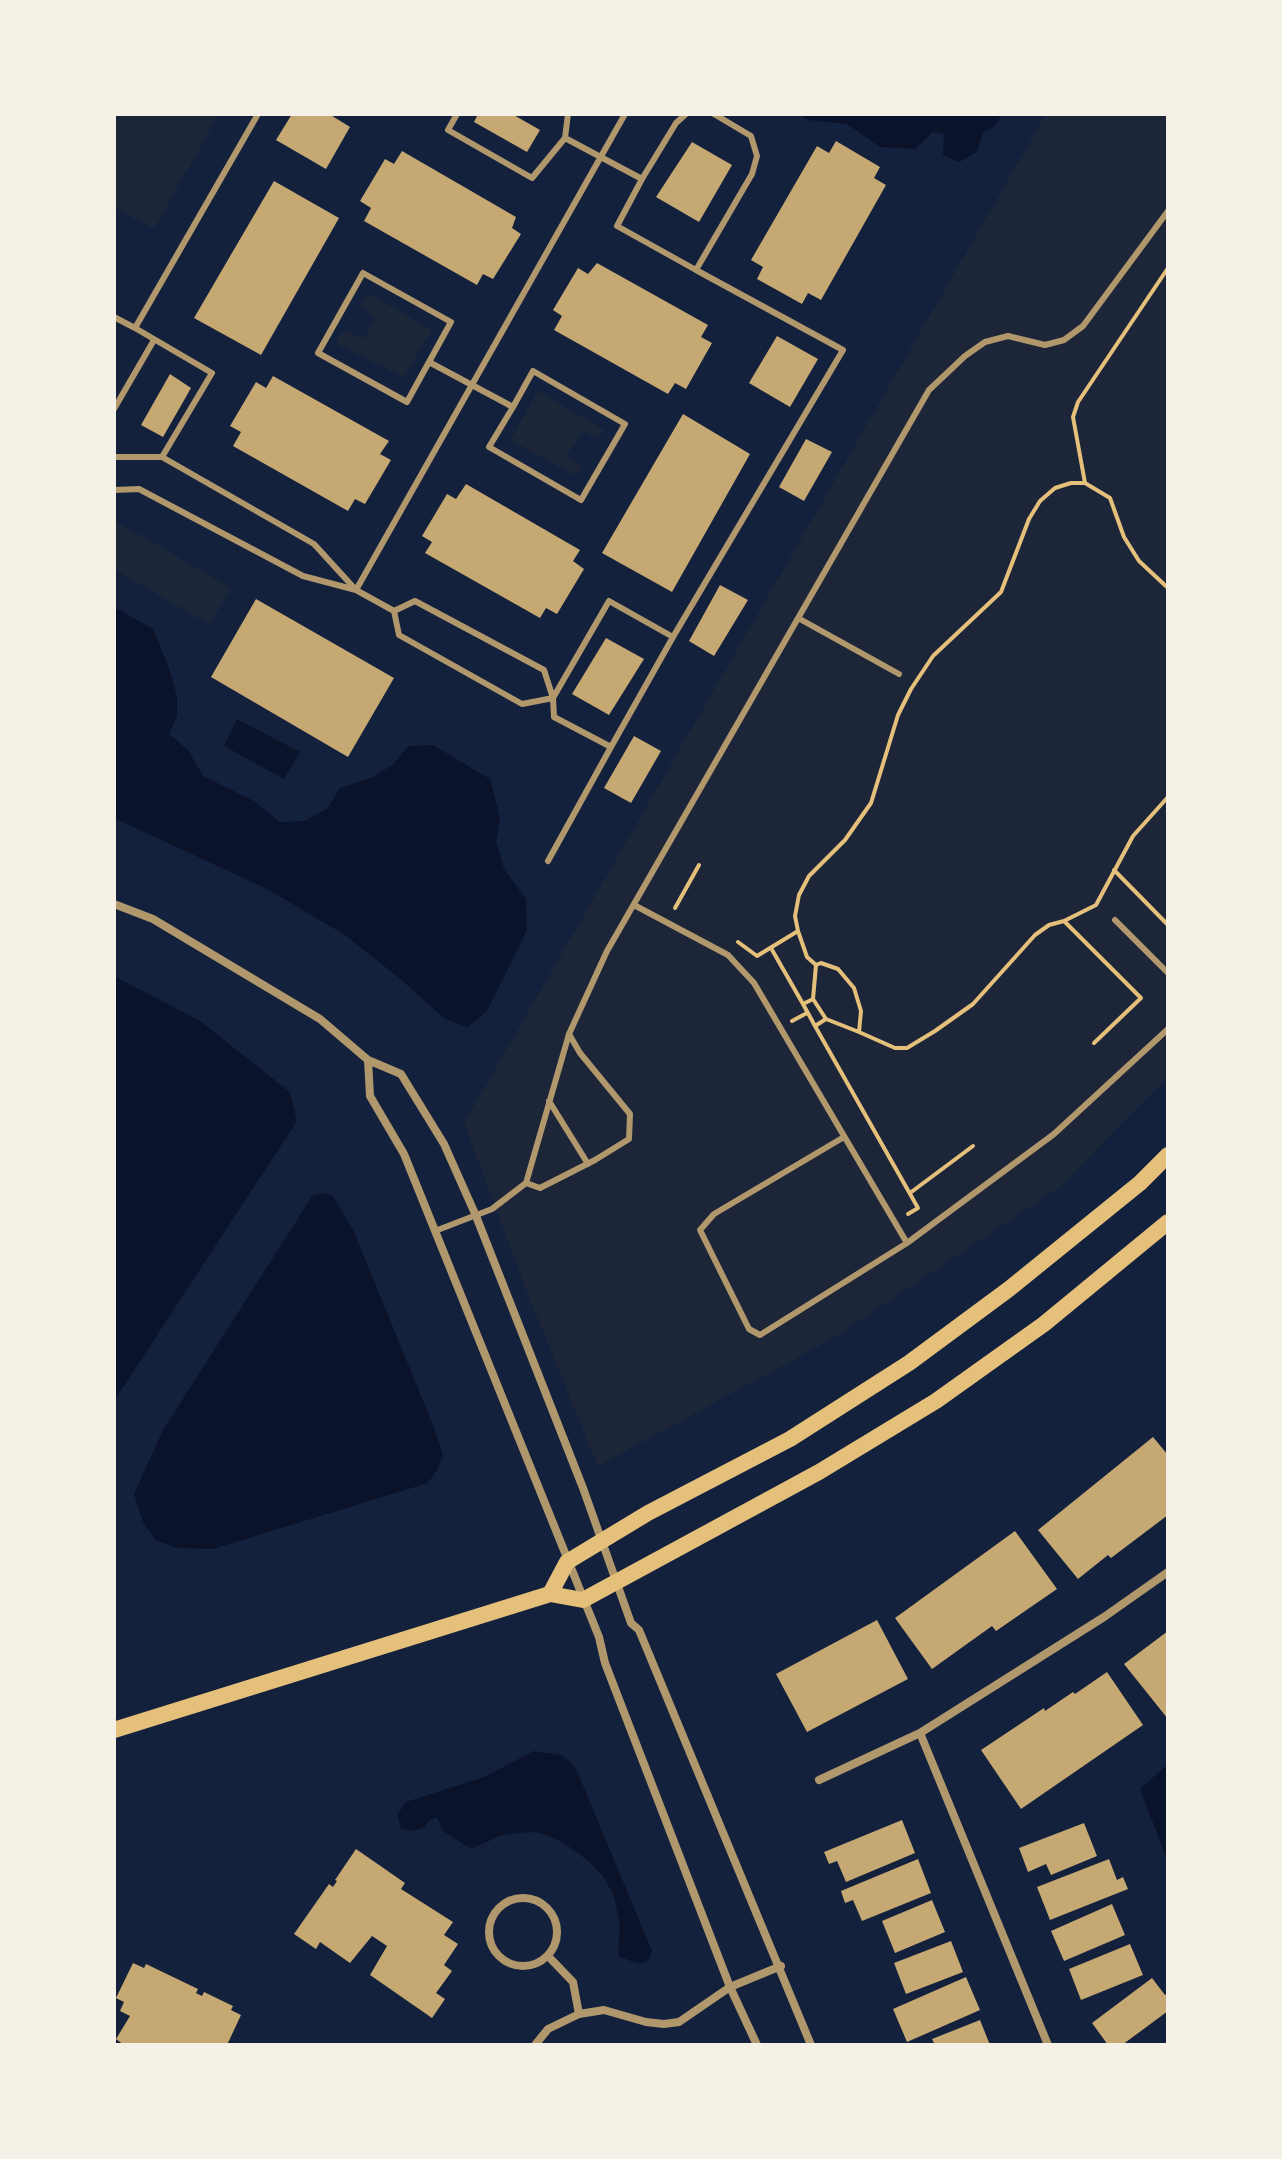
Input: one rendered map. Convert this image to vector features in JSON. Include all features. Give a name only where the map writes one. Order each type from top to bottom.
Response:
[{"type":"main road","points":[[550,1594],[567,1562],[648,1513],[790,1439],[909,1363],[1009,1289],[1140,1183],[1168,1155]]},
{"type":"main road","points":[[114,1730],[550,1594],[583,1600],[819,1472],[936,1401],[1044,1324],[1168,1222]]},
{"type":"street","points":[[114,904],[153,919],[320,1019],[368,1060],[401,1074],[444,1144],[476,1216],[603,1540],[631,1623],[639,1630],[781,1966],[811,2045]]},
{"type":"street","points":[[368,1060],[370,1096],[404,1154],[583,1600],[730,1987],[757,2045]]},
{"type":"street","points":[[819,1780],[920,1733],[1104,1617],[1168,1572]]},
{"type":"street","points":[[920,1733],[1048,2045]]},
{"type":"street","points":[[523,1897],[545,1904],[553,1913],[558,1935],[548,1956],[528,1966],[517,1966],[497,1955],[489,1935],[489,1923],[502,1904],[523,1897]]},
{"type":"street","points":[[548,1956],[573,1982],[579,2014]]},
{"type":"street","points":[[535,2045],[548,2029],[579,2014],[604,2010],[646,2022],[679,2022],[730,1987],[781,1966]]},
{"type":"lane","points":[[135,328],[258,114]]},
{"type":"lane","points":[[457,114],[448,130],[532,178],[565,138],[568,114]]},
{"type":"lane","points":[[356,590],[625,114]]},
{"type":"lane","points":[[548,861],[673,637],[843,350],[617,226],[676,123],[686,114]]},
{"type":"lane","points":[[696,270],[752,174],[757,156],[751,136],[714,114]]},
{"type":"lane","points":[[565,138],[642,179]]},
{"type":"lane","points":[[435,1231],[492,1209],[526,1183],[569,1034],[607,951],[929,390],[985,342],[1008,336],[1045,345],[1064,340],[1083,326],[1167,217]]},
{"type":"lane","points":[[363,273],[451,322],[429,362],[407,402],[318,353],[363,273]]},
{"type":"lane","points":[[114,317],[212,373],[162,457]]},
{"type":"lane","points":[[114,409],[154,340]]},
{"type":"lane","points":[[429,362],[513,407]]},
{"type":"lane","points":[[533,371],[625,424],[581,500],[489,447],[513,407],[533,371]]},
{"type":"lane","points":[[114,457],[162,457],[314,544],[356,590]]},
{"type":"lane","points":[[114,490],[139,489],[303,576],[356,590],[394,611],[399,635],[522,704],[553,698],[609,601],[673,637]]},
{"type":"lane","points":[[394,611],[415,601],[544,670],[553,698],[554,717],[611,747]]},
{"type":"lane","points":[[798,618],[899,674]]},
{"type":"lane","points":[[634,905],[728,955],[754,983],[907,1243]]},
{"type":"lane","points":[[1115,920],[1168,973]]},
{"type":"lane","points":[[844,1137],[714,1214],[700,1230],[749,1329],[760,1335],[907,1243],[1054,1134],[1168,1029]]},
{"type":"lane","points":[[526,1183],[540,1188],[629,1139],[630,1114],[580,1053],[569,1034]]},
{"type":"lane","points":[[549,1101],[588,1164]]},
{"type":"path","points":[[1085,483],[1073,417],[1078,402],[1168,268]]},
{"type":"path","points":[[816,965],[807,957],[798,931],[795,916],[799,895],[809,876],[845,840],[871,803],[898,715],[911,689],[933,656],[1006,584],[1029,519],[1040,501],[1055,488],[1071,483],[1085,483],[1110,498],[1124,537],[1139,561],[1168,588]]},
{"type":"path","points":[[816,965],[813,999],[826,1019],[895,1048],[907,1048],[973,1004],[1035,935],[1049,925],[1096,905],[1133,836],[1168,797]]},
{"type":"path","points":[[675,908],[699,865]]},
{"type":"path","points":[[1114,870],[1168,925]]},
{"type":"path","points":[[1064,921],[1141,998],[1094,1043]]},
{"type":"path","points":[[757,956],[798,931]]},
{"type":"path","points":[[771,948],[918,1208],[894,1223]]},
{"type":"path","points":[[816,965],[821,963],[838,969],[854,988],[861,1011],[859,1032]]},
{"type":"path","points":[[803,1004],[813,999]]},
{"type":"path","points":[[815,1026],[826,1019]]},
{"type":"path","points":[[910,1193],[973,1146]]},
{"type":"shaded area","points":[[114,114],[219,114],[154,229],[114,208]]},
{"type":"shaded area","points":[[798,114],[1002,114],[994,127],[983,132],[977,152],[959,162],[943,155],[944,134],[933,132],[915,149],[880,147],[847,124],[808,120]]},
{"type":"shaded area","points":[[1046,114],[1160,114],[1168,119],[1168,1077],[1060,1187],[832,1339],[598,1466],[528,1295],[464,1123]]},
{"type":"shaded area","points":[[368,293],[432,330],[403,377],[336,344],[342,331],[364,338],[375,318],[359,306]]},
{"type":"shaded area","points":[[537,391],[605,430],[598,439],[582,431],[567,456],[581,466],[575,476],[511,440]]},
{"type":"shaded area","points":[[114,520],[231,588],[210,625],[114,569]]},
{"type":"shaded area","points":[[114,607],[153,629],[177,696],[177,716],[169,734],[188,750],[203,776],[254,801],[280,822],[305,821],[328,808],[340,788],[373,777],[392,765],[409,746],[433,745],[490,779],[500,818],[496,842],[504,869],[526,899],[527,930],[487,1011],[468,1027],[445,1019],[345,935],[267,889],[114,818]]},
{"type":"shaded area","points":[[237,719],[300,752],[284,779],[224,746]]},
{"type":"shaded area","points":[[114,976],[200,1021],[290,1092],[297,1121],[114,1401]]},
{"type":"shaded area","points":[[323,1193],[333,1196],[354,1232],[435,1430],[443,1456],[437,1470],[428,1483],[213,1549],[176,1548],[156,1540],[143,1522],[134,1494],[163,1430],[313,1195]]},
{"type":"shaded area","points":[[534,1751],[561,1755],[577,1771],[652,1951],[649,1960],[644,1963],[618,1956],[620,1925],[614,1896],[603,1876],[564,1843],[541,1833],[528,1832],[502,1835],[471,1849],[443,1831],[437,1817],[423,1828],[412,1831],[401,1829],[397,1815],[406,1802],[484,1777]]},
{"type":"shaded area","points":[[1168,1764],[1168,1862],[1140,1789]]},
{"type":"building","points":[[292,114],[329,114],[350,127],[326,169],[276,140]]},
{"type":"building","points":[[478,114],[512,114],[540,130],[527,152],[474,122]]},
{"type":"building","points":[[836,141],[880,167],[874,178],[886,185],[821,300],[808,293],[802,304],[757,279],[763,267],[751,260],[817,146],[829,153]]},
{"type":"building","points":[[692,142],[732,165],[699,222],[656,197]]},
{"type":"building","points":[[402,151],[516,217],[512,228],[521,234],[493,279],[483,274],[477,285],[364,221],[371,208],[360,201],[385,159],[394,164]]},
{"type":"building","points":[[274,181],[339,218],[261,355],[194,318]]},
{"type":"building","points":[[597,263],[708,325],[701,337],[712,343],[686,389],[675,383],[668,394],[554,330],[562,316],[553,310],[578,268],[588,274]]},
{"type":"building","points":[[777,336],[818,359],[790,407],[749,383]]},
{"type":"building","points":[[170,374],[191,388],[163,437],[141,425]]},
{"type":"building","points":[[273,376],[389,441],[380,454],[391,460],[365,504],[355,499],[348,511],[233,446],[241,432],[230,426],[256,382],[266,388]]},
{"type":"building","points":[[683,414],[750,454],[672,592],[602,553]]},
{"type":"building","points":[[806,439],[832,452],[804,501],[779,487]]},
{"type":"building","points":[[466,484],[580,550],[573,561],[584,569],[557,614],[546,608],[540,618],[425,553],[432,542],[422,536],[447,494],[456,499]]},
{"type":"building","points":[[720,585],[748,600],[714,656],[689,641]]},
{"type":"building","points":[[256,599],[394,678],[348,757],[211,677]]},
{"type":"building","points":[[606,638],[644,659],[609,715],[572,694]]},
{"type":"building","points":[[634,736],[661,751],[631,803],[604,788]]},
{"type":"building","points":[[1153,1437],[1168,1455],[1168,1515],[1078,1579],[1038,1530]]},
{"type":"building","points":[[1015,1531],[1057,1589],[996,1631],[992,1626],[932,1669],[895,1618]]},
{"type":"building","points":[[877,1620],[908,1679],[807,1732],[776,1674]]},
{"type":"building","points":[[1168,1631],[1168,1719],[1124,1664]]},
{"type":"building","points":[[1107,1672],[1143,1725],[1021,1809],[981,1750],[1044,1708],[1045,1711],[1073,1692],[1075,1694]]},
{"type":"building","points":[[902,1820],[915,1853],[846,1882],[837,1861],[829,1864],[824,1852]]},
{"type":"building","points":[[1084,1823],[1097,1856],[1051,1875],[1046,1864],[1028,1872],[1019,1848]]},
{"type":"building","points":[[356,1849],[405,1883],[401,1889],[453,1922],[444,1935],[458,1944],[444,1965],[452,1971],[436,1993],[445,1999],[432,2018],[370,1975],[387,1946],[372,1936],[350,1963],[320,1942],[316,1949],[294,1934],[329,1884],[333,1887]]},
{"type":"building","points":[[918,1859],[931,1893],[862,1921],[853,1900],[845,1903],[841,1891]]},
{"type":"building","points":[[1109,1859],[1117,1880],[1123,1877],[1128,1889],[1050,1920],[1037,1887]]},
{"type":"building","points":[[932,1900],[945,1932],[895,1953],[882,1921]]},
{"type":"building","points":[[1112,1904],[1125,1935],[1064,1961],[1051,1931]]},
{"type":"building","points":[[951,1941],[963,1972],[906,1994],[894,1963]]},
{"type":"building","points":[[1130,1944],[1143,1975],[1081,2000],[1069,1969]]},
{"type":"building","points":[[133,1963],[144,1968],[146,1964],[198,1989],[196,1993],[202,1996],[204,1992],[233,2006],[231,2010],[241,2015],[227,2045],[124,2045],[116,2039],[130,2016],[120,2011],[124,2002],[116,1998]]},
{"type":"building","points":[[966,1977],[980,2010],[907,2042],[893,2009]]},
{"type":"building","points":[[1152,1978],[1165,1995],[1168,1993],[1168,2011],[1122,2045],[1108,2045],[1092,2023]]},
{"type":"building","points":[[980,2020],[990,2045],[935,2045],[932,2039]]}]
